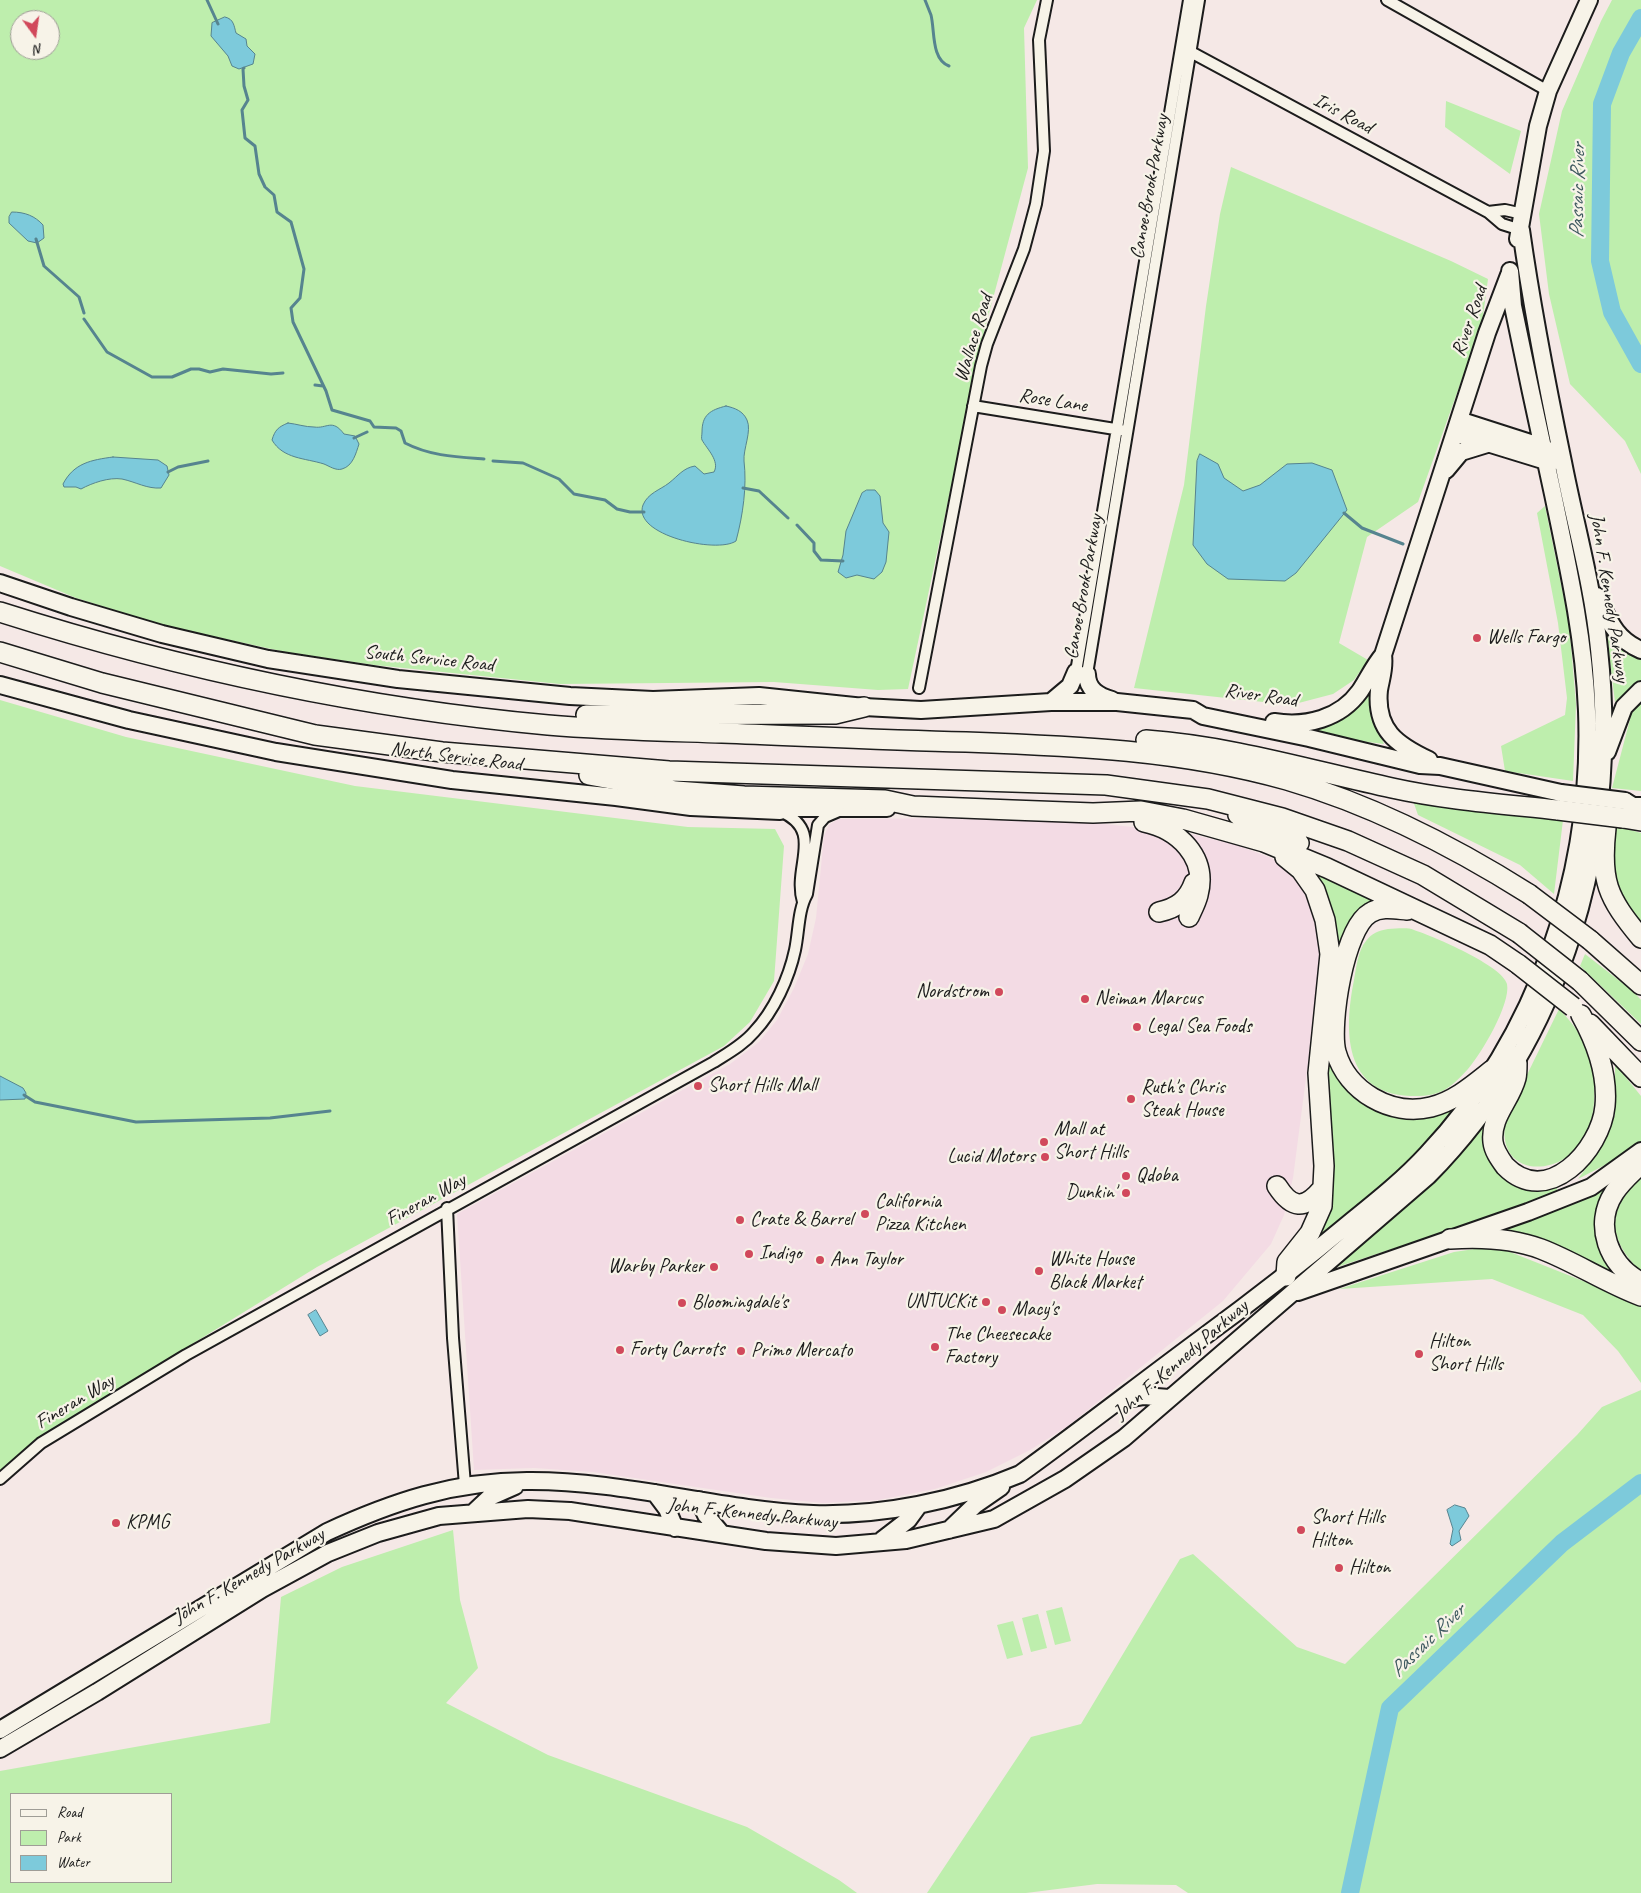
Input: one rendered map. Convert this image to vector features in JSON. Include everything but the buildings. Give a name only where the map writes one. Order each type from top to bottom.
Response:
[{"type":"highway","points":[[0,612],[150,656],[256,682],[420,711],[627,730],[1080,746],[1144,752],[1231,766],[1286,780],[1339,797],[1421,832],[1472,859],[1529,894],[1590,940],[1641,985]]},
{"type":"highway","points":[[0,652],[173,701]]},
{"type":"highway","points":[[0,664],[173,701],[315,735],[442,752],[670,770],[1106,786],[1208,800],[1282,818],[1365,848],[1423,875],[1519,933],[1580,981],[1641,1041]]},
{"type":"highway","points":[[505,719],[548,714],[836,714],[864,707]]},
{"type":"highway","points":[[971,743],[1115,737],[1204,746],[1249,754],[1393,788],[1437,796],[1559,802],[1632,809]]},
{"type":"highway","points":[[527,760],[607,780],[676,791],[744,796],[885,800],[913,806],[1093,813],[1141,811],[1184,819],[1264,842],[1490,945],[1518,964],[1577,1011],[1600,1032],[1641,1076]]},
{"type":"highway","points":[[1208,800],[1392,886],[1476,931],[1490,945]]},
{"type":"highway","points":[[1093,813],[1168,829],[1186,844],[1196,864],[1200,882],[1198,895],[1189,917]]},
{"type":"highway","points":[[1597,818],[1606,828],[1603,866],[1612,898],[1641,938]]},
{"type":"highway","points":[[1264,842],[1290,860],[1306,876],[1315,890],[1325,920],[1330,968],[1318,1073],[1324,1166],[1322,1206],[1316,1224],[1305,1241],[1287,1262],[1286,1276]]},
{"type":"highway","points":[[1159,912],[1171,910],[1188,896],[1194,884],[1196,864]]},
{"type":"highway","points":[[1421,912],[1385,908],[1370,913],[1358,924],[1343,967],[1334,1026],[1334,1042],[1340,1061],[1351,1081],[1363,1092],[1382,1103],[1407,1108],[1432,1107],[1444,1102],[1468,1090],[1492,1070]]},
{"type":"highway","points":[[1517,1063],[1516,1079],[1495,1121],[1494,1145],[1502,1162],[1515,1173],[1538,1180],[1551,1178],[1575,1166],[1584,1156],[1596,1138],[1604,1117],[1606,1091],[1595,1043],[1577,1011]]},
{"type":"highway","points":[[1641,1164],[1613,1193],[1604,1218],[1606,1241],[1611,1254],[1620,1266],[1641,1282]]},
{"type":"highway","points":[[1277,1186],[1287,1199],[1296,1204],[1308,1202],[1322,1189]]},
{"type":"highway","points":[[1450,1239],[1501,1240],[1528,1245],[1641,1296]]},
{"type":"main road","name":"River Road","points":[[1193,710],[1204,709],[1292,724],[1324,718],[1352,701],[1383,655],[1487,333],[1510,270],[1522,222],[1538,126],[1548,91],[1588,0]]},
{"type":"main road","name":"John F. Kennedy Parkway","points":[[0,1730],[327,1532],[375,1509],[420,1495],[465,1485],[526,1481],[605,1486],[813,1514],[869,1512],[919,1505],[992,1486],[1020,1474],[1286,1276],[1399,1182],[1425,1156],[1466,1107],[1492,1070],[1520,1023],[1559,930],[1577,850],[1585,784],[1587,712],[1582,645],[1550,456],[1522,222]]},
{"type":"main road","name":"John F. Kennedy Parkway","points":[[0,1749],[262,1589],[328,1553],[378,1533],[439,1516],[528,1509],[570,1511],[766,1541],[836,1546],[906,1540],[994,1519],[1065,1478],[1124,1438],[1286,1296],[1415,1188],[1441,1163],[1479,1119],[1517,1063],[1543,1013],[1580,914],[1592,859],[1603,763],[1603,698],[1599,648],[1588,578],[1550,456],[1513,306],[1510,270]]},
{"type":"main road","points":[[1457,426],[1550,456]]},
{"type":"main road","points":[[1457,426],[1487,444],[1550,456]]},
{"type":"main road","points":[[1437,487],[1454,458],[1468,449],[1487,444]]},
{"type":"main road","points":[[1588,578],[1614,631],[1622,640],[1641,650]]},
{"type":"main road","name":"South Service Road","points":[[0,583],[71,607],[162,634],[268,659],[398,679],[570,696],[653,700],[759,696],[864,707],[921,710],[1051,702],[1117,702]]},
{"type":"main road","name":"River Road","points":[[1383,655],[1384,664],[1378,708],[1383,723],[1401,746],[1440,766]]},
{"type":"main road","points":[[1051,702],[1070,686],[1081,673],[1099,696],[1117,702],[1193,710],[1204,716],[1309,738],[1420,765],[1440,766],[1559,802]]},
{"type":"main road","name":"North Service Road","points":[[0,685],[129,720],[285,754],[452,780],[616,797],[691,807],[780,811],[795,808],[837,807],[844,810],[913,806]]},
{"type":"main road","points":[[1603,763],[1624,707],[1641,690]]},
{"type":"main road","points":[[1632,809],[1633,806],[1641,806]]},
{"type":"main road","points":[[1286,1296],[1450,1239],[1591,1187],[1641,1152]]},
{"type":"main road","points":[[1159,1370],[1173,1376],[1192,1378]]},
{"type":"main road","points":[[1118,1401],[1144,1396],[1169,1398]]},
{"type":"main road","points":[[948,1531],[975,1505],[1020,1474]]},
{"type":"main road","points":[[474,1512],[490,1497],[526,1481]]},
{"type":"main road","points":[[439,1516],[458,1503],[465,1485]]},
{"type":"main road","points":[[655,1493],[667,1509],[676,1528]]},
{"type":"main road","points":[[699,1500],[706,1515],[721,1533]]},
{"type":"main road","points":[[880,1542],[908,1520],[919,1505]]},
{"type":"street","name":"Wallace Road","points":[[919,688],[973,406],[987,344],[1024,249],[1036,204],[1044,151],[1039,40],[1047,0]]},
{"type":"street","name":"Canoe Brook Parkway","points":[[1081,673],[1127,431],[1187,49],[1189,0]]},
{"type":"street","name":"Canoe Brook Parkway","points":[[1081,673],[1116,429],[1187,49],[1199,0]]},
{"type":"street","points":[[1388,0],[1548,91]]},
{"type":"street","name":"Iris Road","points":[[1187,49],[1488,212],[1502,224],[1522,222]]},
{"type":"street","name":"Iris Road","points":[[1488,212],[1505,210],[1522,222]]},
{"type":"street","name":"Rose Lane","points":[[973,406],[1127,431]]},
{"type":"street","name":"Fineran Way","points":[[0,1479],[41,1443],[162,1370],[447,1208],[714,1062],[745,1042],[767,1014],[789,971],[803,902],[807,894],[818,825],[825,817],[844,810]]},
{"type":"street","name":"Fineran Way","points":[[780,811],[792,816],[803,828],[804,848],[800,892],[803,902]]},
{"type":"street","points":[[447,1208],[465,1485]]},
{"type":"shaded area","points":[[966,818],[1096,823],[1186,833],[1237,845],[1271,858],[1288,869],[1303,890],[1314,917],[1319,940],[1320,970],[1293,1178],[1284,1215],[1271,1244],[1223,1301],[1068,1426],[1030,1450],[986,1472],[935,1489],[878,1500],[823,1503],[771,1498],[593,1472],[534,1468],[474,1470],[457,1214],[730,1064],[759,1042],[777,1020],[794,988],[808,954],[816,918],[824,836],[829,825],[838,819]]},
{"type":"green space","points":[[0,0],[1037,0],[1024,28],[1028,168],[984,332],[908,689],[878,690],[774,682],[560,684],[374,665],[285,652],[166,626],[76,598],[0,566]]},
{"type":"green space","points":[[1612,0],[1641,0],[1641,474],[1625,441],[1570,384],[1549,294],[1539,214],[1562,111]]},
{"type":"green space","points":[[1446,101],[1521,131],[1510,174],[1445,127]]},
{"type":"green space","points":[[1231,167],[1451,261],[1488,279],[1482,323],[1418,502],[1367,537],[1339,643],[1368,660],[1354,680],[1333,694],[1291,705],[1134,688],[1184,485],[1206,306],[1220,214]]},
{"type":"green space","points":[[1545,506],[1569,623],[1576,704],[1573,781],[1505,771],[1501,746],[1565,715],[1567,698],[1558,623],[1537,513]]},
{"type":"green space","points":[[1606,630],[1625,653],[1641,659],[1641,681],[1615,702]]},
{"type":"green space","points":[[1372,684],[1377,727],[1384,744],[1344,739],[1303,729]]},
{"type":"green space","points":[[0,700],[126,737],[355,786],[688,827],[775,829],[784,846],[774,981],[750,1022],[724,1046],[317,1267],[35,1441],[0,1473]]},
{"type":"green space","points":[[1641,704],[1641,791],[1612,788],[1633,708]]},
{"type":"green space","points":[[1412,798],[1563,820],[1554,894],[1520,865],[1418,815]]},
{"type":"green space","points":[[1614,825],[1641,833],[1641,927],[1614,890]]},
{"type":"green space","points":[[1318,874],[1390,901],[1338,954],[1318,876]]},
{"type":"green space","points":[[1388,929],[1411,929],[1451,945],[1493,969],[1503,977],[1507,984],[1507,993],[1500,1016],[1480,1052],[1468,1069],[1443,1091],[1420,1096],[1388,1092],[1372,1084],[1360,1071],[1353,1056],[1349,1019],[1359,954],[1363,945],[1371,936]]},
{"type":"green space","points":[[1585,954],[1634,992],[1641,1000],[1641,1024],[1580,966]]},
{"type":"green space","points":[[1559,1009],[1579,1033],[1588,1051],[1594,1082],[1593,1111],[1590,1125],[1584,1138],[1574,1151],[1561,1161],[1546,1166],[1532,1166],[1519,1162],[1510,1153],[1505,1138],[1506,1118]]},
{"type":"green space","points":[[1326,1048],[1361,1098],[1455,1106],[1457,1108],[1403,1167],[1303,1253],[1324,1210],[1332,1186],[1334,1169]]},
{"type":"green space","points":[[1615,1064],[1641,1096],[1641,1141],[1626,1154],[1578,1179],[1601,1147],[1615,1115]]},
{"type":"green space","points":[[1489,1116],[1493,1161],[1490,1163],[1495,1168],[1522,1181],[1541,1186],[1557,1187],[1557,1195],[1331,1269],[1422,1191],[1470,1140]]},
{"type":"green space","points":[[1641,1178],[1641,1272],[1622,1248],[1615,1225],[1616,1214],[1621,1202],[1629,1190]]},
{"type":"green space","points":[[1610,1183],[1617,1275],[1614,1277],[1498,1230]]},
{"type":"green space","points":[[1495,1246],[1641,1304],[1641,1383],[1618,1351],[1583,1315],[1492,1279],[1339,1289],[1454,1252]]},
{"type":"green space","points":[[1641,1390],[1641,1893],[1188,1893],[1176,1885],[1097,1884],[1026,1893],[927,1893],[1031,1737],[1081,1724],[1180,1559],[1193,1554],[1297,1647],[1345,1664],[1577,1435],[1602,1407]]},
{"type":"green space","points":[[453,1530],[460,1600],[478,1668],[446,1703],[548,1755],[747,1827],[839,1880],[857,1893],[0,1893],[0,1771],[270,1723],[281,1597],[342,1567]]},
{"type":"green space","points":[[1062,1607],[1071,1641],[1055,1645],[1046,1611]]},
{"type":"green space","points":[[1038,1614],[1047,1648],[1031,1652],[1022,1618]]},
{"type":"green space","points":[[1013,1621],[1023,1655],[1007,1659],[997,1625]]},
{"type":"water","points":[[225,17],[232,21],[236,33],[246,39],[247,46],[255,54],[253,64],[239,69],[232,66],[228,56],[211,36],[212,23]]},
{"type":"water","points":[[12,212],[25,214],[37,219],[43,225],[44,238],[37,243],[28,241],[9,223],[9,217]]},
{"type":"water","points":[[726,406],[741,412],[748,424],[744,456],[744,501],[736,541],[712,545],[678,539],[663,533],[650,525],[643,516],[643,505],[651,495],[687,469],[695,466],[704,474],[714,472],[714,459],[702,439],[702,426],[708,414]]},
{"type":"water","points":[[288,423],[311,427],[333,425],[344,434],[355,436],[359,444],[354,459],[346,467],[337,469],[295,457],[282,451],[272,440],[277,429]]},
{"type":"water","points":[[1200,454],[1218,464],[1224,478],[1243,491],[1260,485],[1287,464],[1312,463],[1332,470],[1347,510],[1296,573],[1285,581],[1228,579],[1207,564],[1193,545],[1197,461]]},
{"type":"water","points":[[113,457],[158,460],[167,466],[169,475],[161,488],[122,479],[101,481],[81,489],[64,487],[63,484],[67,477],[78,467],[90,461]]},
{"type":"water","points":[[867,490],[875,490],[880,496],[883,523],[889,532],[886,562],[882,572],[874,579],[857,575],[846,578],[838,572],[843,555],[846,531],[862,493]]},
{"type":"water","points":[[0,1076],[23,1088],[26,1093],[25,1099],[0,1100]]},
{"type":"water","points":[[316,1310],[328,1331],[320,1336],[308,1315]]},
{"type":"water","points":[[1455,1505],[1465,1508],[1469,1516],[1459,1531],[1461,1540],[1452,1546],[1450,1544],[1453,1529],[1447,1510]]},
{"type":"waterway","points":[[207,0],[218,24]]},
{"type":"waterway","points":[[925,0],[931,15],[936,51],[943,62],[949,66]]},
{"type":"waterway","name":"Passaic River","points":[[1641,18],[1621,53],[1602,104],[1600,261],[1612,312],[1641,364]]},
{"type":"waterway","points":[[244,68],[244,86],[248,100],[242,110],[245,138],[255,146],[259,174],[265,187],[274,195],[277,212],[291,222],[304,269],[300,298],[291,308],[293,322],[326,391],[332,410],[370,421],[374,427],[396,428],[401,431],[405,443],[424,451],[484,459]]},
{"type":"waterway","points":[[36,239],[44,266],[79,297],[84,313]]},
{"type":"waterway","points":[[84,319],[107,352],[152,377],[172,377],[191,369],[210,372],[223,369],[271,374],[283,373]]},
{"type":"waterway","points":[[315,385],[323,386]]},
{"type":"waterway","points":[[354,438],[367,432]]},
{"type":"waterway","points":[[168,472],[178,467],[208,461]]},
{"type":"waterway","points":[[493,461],[523,463],[559,479],[574,494],[605,500],[617,509],[630,512],[644,512]]},
{"type":"waterway","points":[[743,488],[759,491],[788,518]]},
{"type":"waterway","points":[[1344,513],[1362,528],[1403,544]]},
{"type":"waterway","points":[[797,525],[814,543],[814,551],[821,560],[843,561]]},
{"type":"waterway","points":[[24,1095],[35,1102],[136,1122],[270,1118],[330,1111]]},
{"type":"waterway","name":"Passaic River","points":[[1350,1893],[1390,1708],[1562,1543],[1641,1483]]},
{"type":"place","name":"Wells Fargo","points":[[1477,638]]},
{"type":"place","name":"Nordstrom","points":[[999,992]]},
{"type":"place","name":"Neiman Marcus","points":[[1085,999]]},
{"type":"place","name":"Legal Sea Foods","points":[[1137,1027]]},
{"type":"place","name":"Short Hills Mall","points":[[698,1086]]},
{"type":"place","name":"Ruth's Chris Steak House","points":[[1131,1099]]},
{"type":"place","name":"Mall at Short Hills","points":[[1044,1142]]},
{"type":"place","name":"Lucid Motors","points":[[1045,1157]]},
{"type":"place","name":"Qdoba","points":[[1126,1176]]},
{"type":"place","name":"Dunkin'","points":[[1126,1193]]},
{"type":"place","name":"California Pizza Kitchen","points":[[865,1214]]},
{"type":"place","name":"Crate & Barrel","points":[[740,1220]]},
{"type":"place","name":"Indigo","points":[[749,1254]]},
{"type":"place","name":"Ann Taylor","points":[[820,1260]]},
{"type":"place","name":"Warby Parker","points":[[714,1267]]},
{"type":"place","name":"White House Black Market","points":[[1039,1271]]},
{"type":"place","name":"UNTUCKit","points":[[986,1302]]},
{"type":"place","name":"Bloomingdale's","points":[[682,1303]]},
{"type":"place","name":"Macy's","points":[[1002,1310]]},
{"type":"place","name":"The Cheesecake Factory","points":[[935,1347]]},
{"type":"place","name":"Forty Carrots","points":[[620,1350]]},
{"type":"place","name":"Primo Mercato","points":[[741,1351]]},
{"type":"place","name":"Hilton Short Hills","points":[[1419,1354]]},
{"type":"place","name":"KPMG","points":[[116,1523]]},
{"type":"place","name":"Short Hills Hilton","points":[[1301,1530]]},
{"type":"place","name":"Hilton","points":[[1339,1568]]}]
